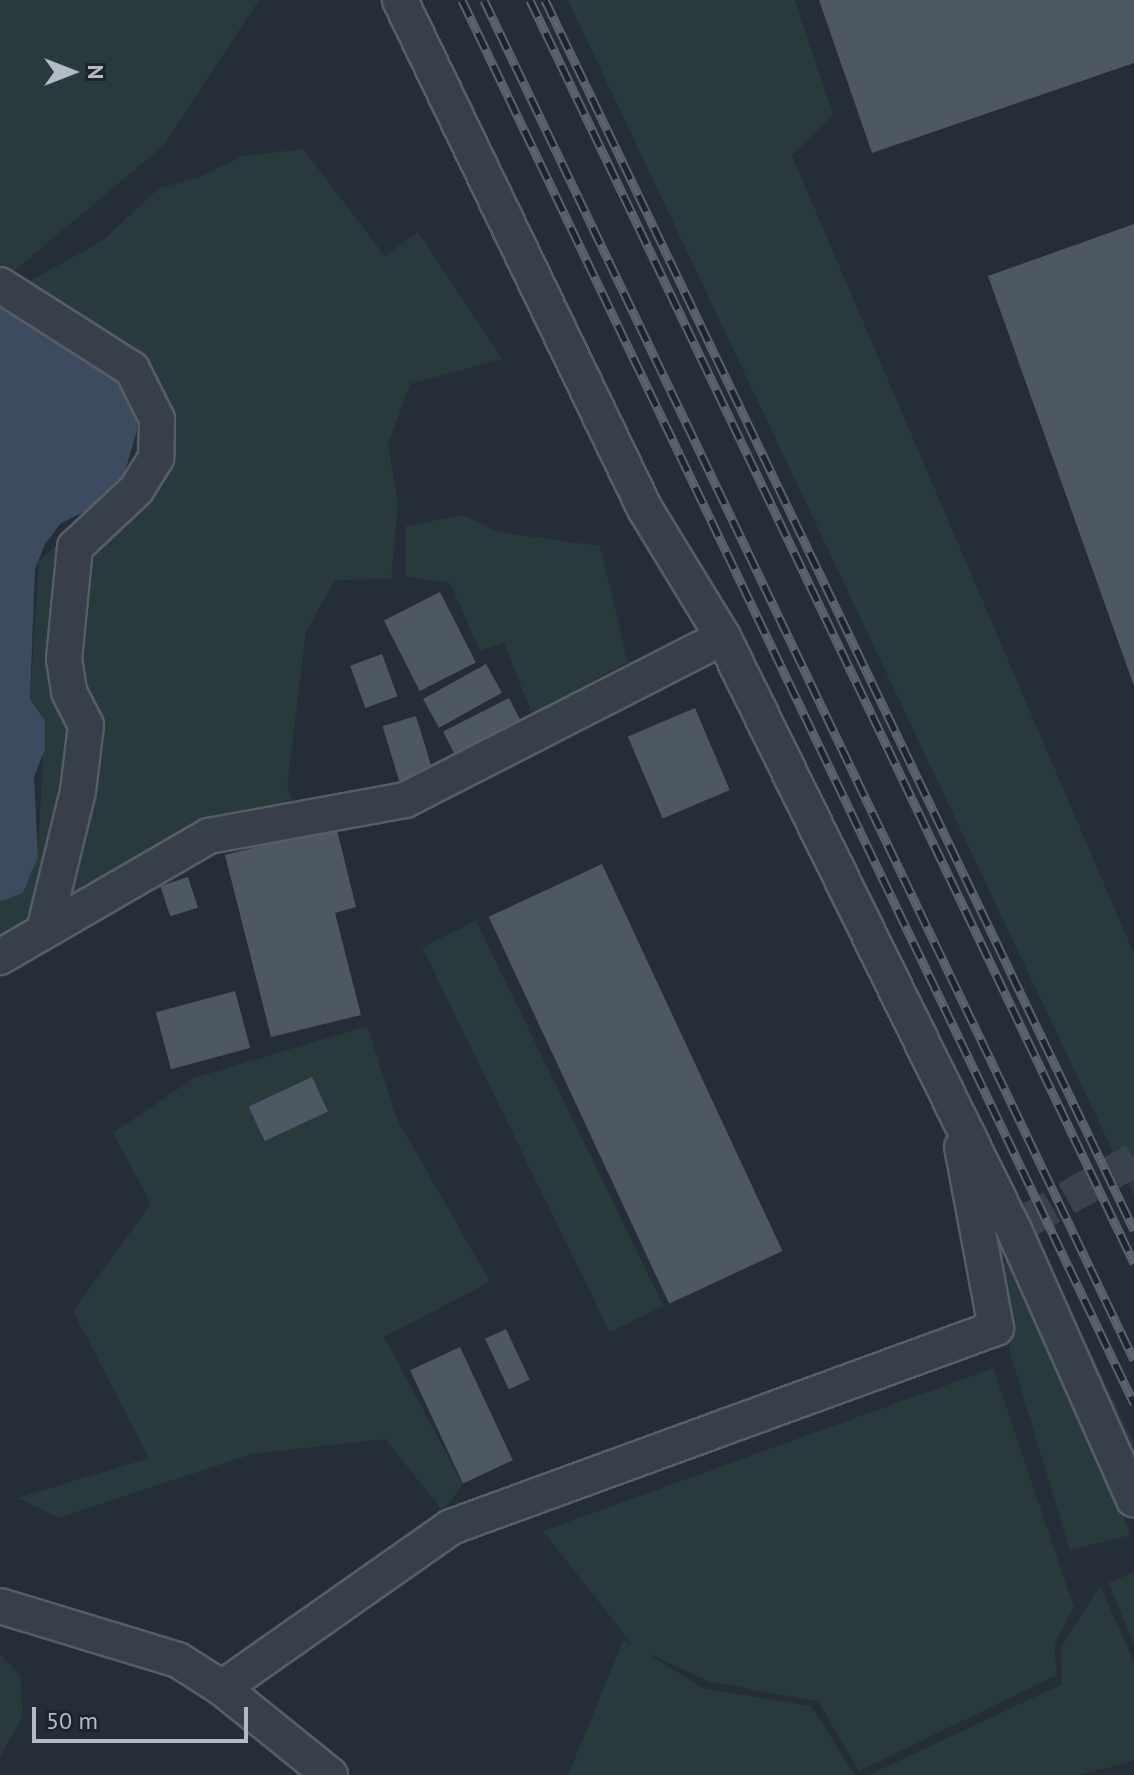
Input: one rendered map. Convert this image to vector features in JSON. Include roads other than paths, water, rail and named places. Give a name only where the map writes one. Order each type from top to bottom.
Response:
[{"type":"street","points":[[400,0],[645,509],[723,637],[957,1115],[1134,1500]]},
{"type":"street","points":[[0,285],[132,369],[157,419],[156,458],[137,489],[75,547],[64,659],[69,692],[86,725],[78,791],[44,931]]},
{"type":"street","points":[[0,957],[209,836],[405,800],[723,637]]},
{"type":"street","points":[[222,1688],[451,1527],[996,1328],[957,1115]]},
{"type":"street","points":[[0,1606],[178,1660],[222,1688],[330,1775]]},
{"type":"water","points":[[0,288],[108,370],[135,406],[137,430],[118,496],[61,523],[45,544],[35,569],[30,699],[45,721],[45,749],[34,777],[38,857],[23,893],[0,902]]},
{"type":"tunnel","points":[[978,1249],[1134,1160]]},
{"type":"railway","points":[[462,0],[1134,1403]]},
{"type":"railway","points":[[484,0],[1134,1360]]},
{"type":"railway","points":[[530,0],[1134,1263]]},
{"type":"railway","points":[[545,0],[1134,1230]]}]
